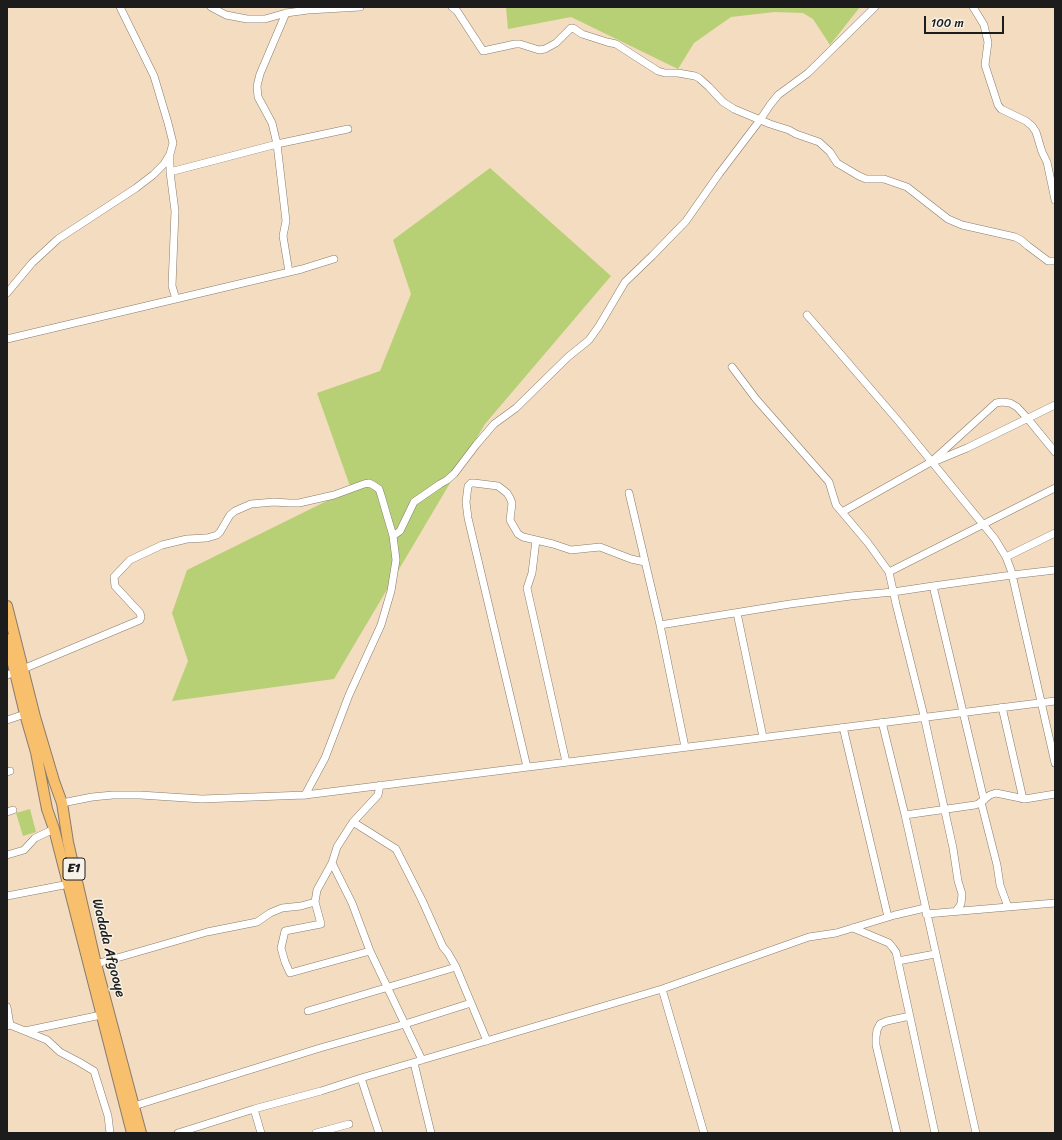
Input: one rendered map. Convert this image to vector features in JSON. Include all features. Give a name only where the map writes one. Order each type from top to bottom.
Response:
[{"type":"highway","name":"Wadada Afgooye","points":[[7,606],[15,672],[35,717],[61,803],[68,842],[96,964],[141,1133]]},
{"type":"highway","name":"Wadada Afgooye","points":[[7,639],[25,714],[36,752],[48,813],[54,829],[69,884],[132,1133]]},
{"type":"highway","points":[[45,801],[53,797],[61,803],[56,813],[48,813]]},
{"type":"street","points":[[120,7],[154,76],[173,143],[170,154],[170,172],[175,211],[172,286],[176,299]]},
{"type":"street","points":[[211,7],[226,15],[247,19],[265,18],[308,10],[360,7]]},
{"type":"street","points":[[452,7],[457,11],[483,51],[515,44],[520,44],[539,50],[546,49],[556,43],[570,28],[573,28],[582,34],[616,44],[658,71],[695,76],[709,87],[723,102],[734,109],[819,142],[830,152],[837,163],[859,176],[866,179],[884,179],[907,187],[948,219],[962,225],[1015,237],[1048,261],[1055,261]]},
{"type":"street","points":[[393,536],[400,531],[414,502],[454,474],[494,424],[516,408],[568,357],[589,340],[625,282],[686,221],[778,95],[808,73],[875,7]]},
{"type":"street","points":[[973,7],[984,26],[988,42],[985,65],[998,105],[1001,110],[1026,121],[1036,132],[1042,152],[1047,162],[1055,200]]},
{"type":"street","points":[[286,13],[260,74],[258,97],[272,123],[277,144],[286,221],[283,236],[289,272]]},
{"type":"street","points":[[170,172],[277,144],[348,129]]},
{"type":"street","points":[[7,293],[32,263],[58,239],[136,188],[164,164],[170,154]]},
{"type":"street","points":[[7,339],[289,272],[334,259]]},
{"type":"street","points":[[807,315],[900,423],[995,539],[1006,557],[1012,575],[1055,763]]},
{"type":"street","points":[[732,367],[756,399],[829,482],[836,505],[890,572],[893,592],[924,716],[962,894],[961,904],[956,911]]},
{"type":"street","points":[[932,462],[996,403],[1002,402],[1010,403],[1017,407],[1055,451]]},
{"type":"street","points":[[842,512],[932,462],[967,448],[1055,405]]},
{"type":"street","points":[[527,767],[468,518],[466,502],[468,486],[474,482],[502,488],[512,503],[511,523],[518,534],[523,537],[571,550],[600,547],[631,559],[645,562]]},
{"type":"street","points":[[15,672],[140,620],[140,613],[115,586],[114,577],[130,560],[162,545],[187,539],[208,538],[217,535],[230,515],[235,511],[251,504],[274,502],[299,503],[334,495],[364,484],[373,484],[379,489],[393,536],[396,560],[391,592],[381,625],[349,695],[325,758],[305,795]]},
{"type":"street","points":[[890,572],[1055,488]]},
{"type":"street","points":[[629,494],[660,625],[685,747]]},
{"type":"street","points":[[1006,557],[1055,533]]},
{"type":"street","points":[[536,540],[532,573],[527,588],[566,762]]},
{"type":"street","points":[[660,625],[851,596],[893,592],[1055,570]]},
{"type":"street","points":[[933,586],[996,860],[1000,885],[1008,907]]},
{"type":"street","points":[[737,613],[763,737]]},
{"type":"street","points":[[61,803],[104,795],[165,796],[202,799],[305,795],[924,716],[1055,701]]},
{"type":"street","points":[[1002,707],[1023,799]]},
{"type":"street","points":[[7,720],[25,714]]},
{"type":"street","points":[[882,722],[905,814],[976,1133]]},
{"type":"street","points":[[843,727],[888,917]]},
{"type":"street","points":[[370,951],[290,973],[281,948],[286,931],[320,924],[315,902],[317,890],[332,863],[337,847],[353,822],[378,795],[380,786]]},
{"type":"street","points":[[905,814],[975,805],[990,795],[996,793],[1023,799],[1055,794]]},
{"type":"street","points":[[353,822],[396,849],[422,900],[443,947],[456,967],[487,1041]]},
{"type":"street","points":[[7,855],[24,850],[35,838],[54,829]]},
{"type":"street","points":[[332,863],[352,903],[370,951],[422,1060]]},
{"type":"street","points":[[7,896],[69,884]]},
{"type":"street","points":[[96,964],[207,932],[257,922],[282,908],[300,906],[315,902]]},
{"type":"street","points":[[178,1133],[254,1109],[321,1091],[662,990],[809,937],[853,928],[888,917],[926,911],[956,911],[1055,903]]},
{"type":"street","points":[[853,928],[888,943],[895,950],[935,1133]]},
{"type":"street","points":[[898,961],[935,954]]},
{"type":"street","points":[[308,1011],[456,967]]},
{"type":"street","points":[[662,990],[704,1133]]},
{"type":"street","points":[[134,1106],[471,1003]]},
{"type":"street","points":[[7,1007],[9,1026],[47,1040],[60,1052],[94,1071],[108,1116],[110,1133]]},
{"type":"street","points":[[25,1032],[101,1015]]},
{"type":"street","points":[[897,1133],[876,1045],[876,1037],[880,1024],[887,1020],[910,1016]]},
{"type":"street","points":[[414,1063],[431,1133]]},
{"type":"street","points":[[361,1078],[379,1133]]},
{"type":"street","points":[[254,1109],[261,1133]]},
{"type":"street","points":[[316,1133],[349,1124]]},
{"type":"green space","points":[[506,7],[860,7],[830,45],[813,19],[803,13],[774,12],[731,17],[694,43],[678,69],[571,17],[508,29]]},
{"type":"green space","points":[[490,168],[611,276],[485,424],[334,679],[172,701],[188,661],[172,613],[187,570],[351,489],[317,393],[380,371],[411,294],[393,240]]},
{"type":"green space","points":[[30,809],[36,832],[23,836],[16,813]]}]
